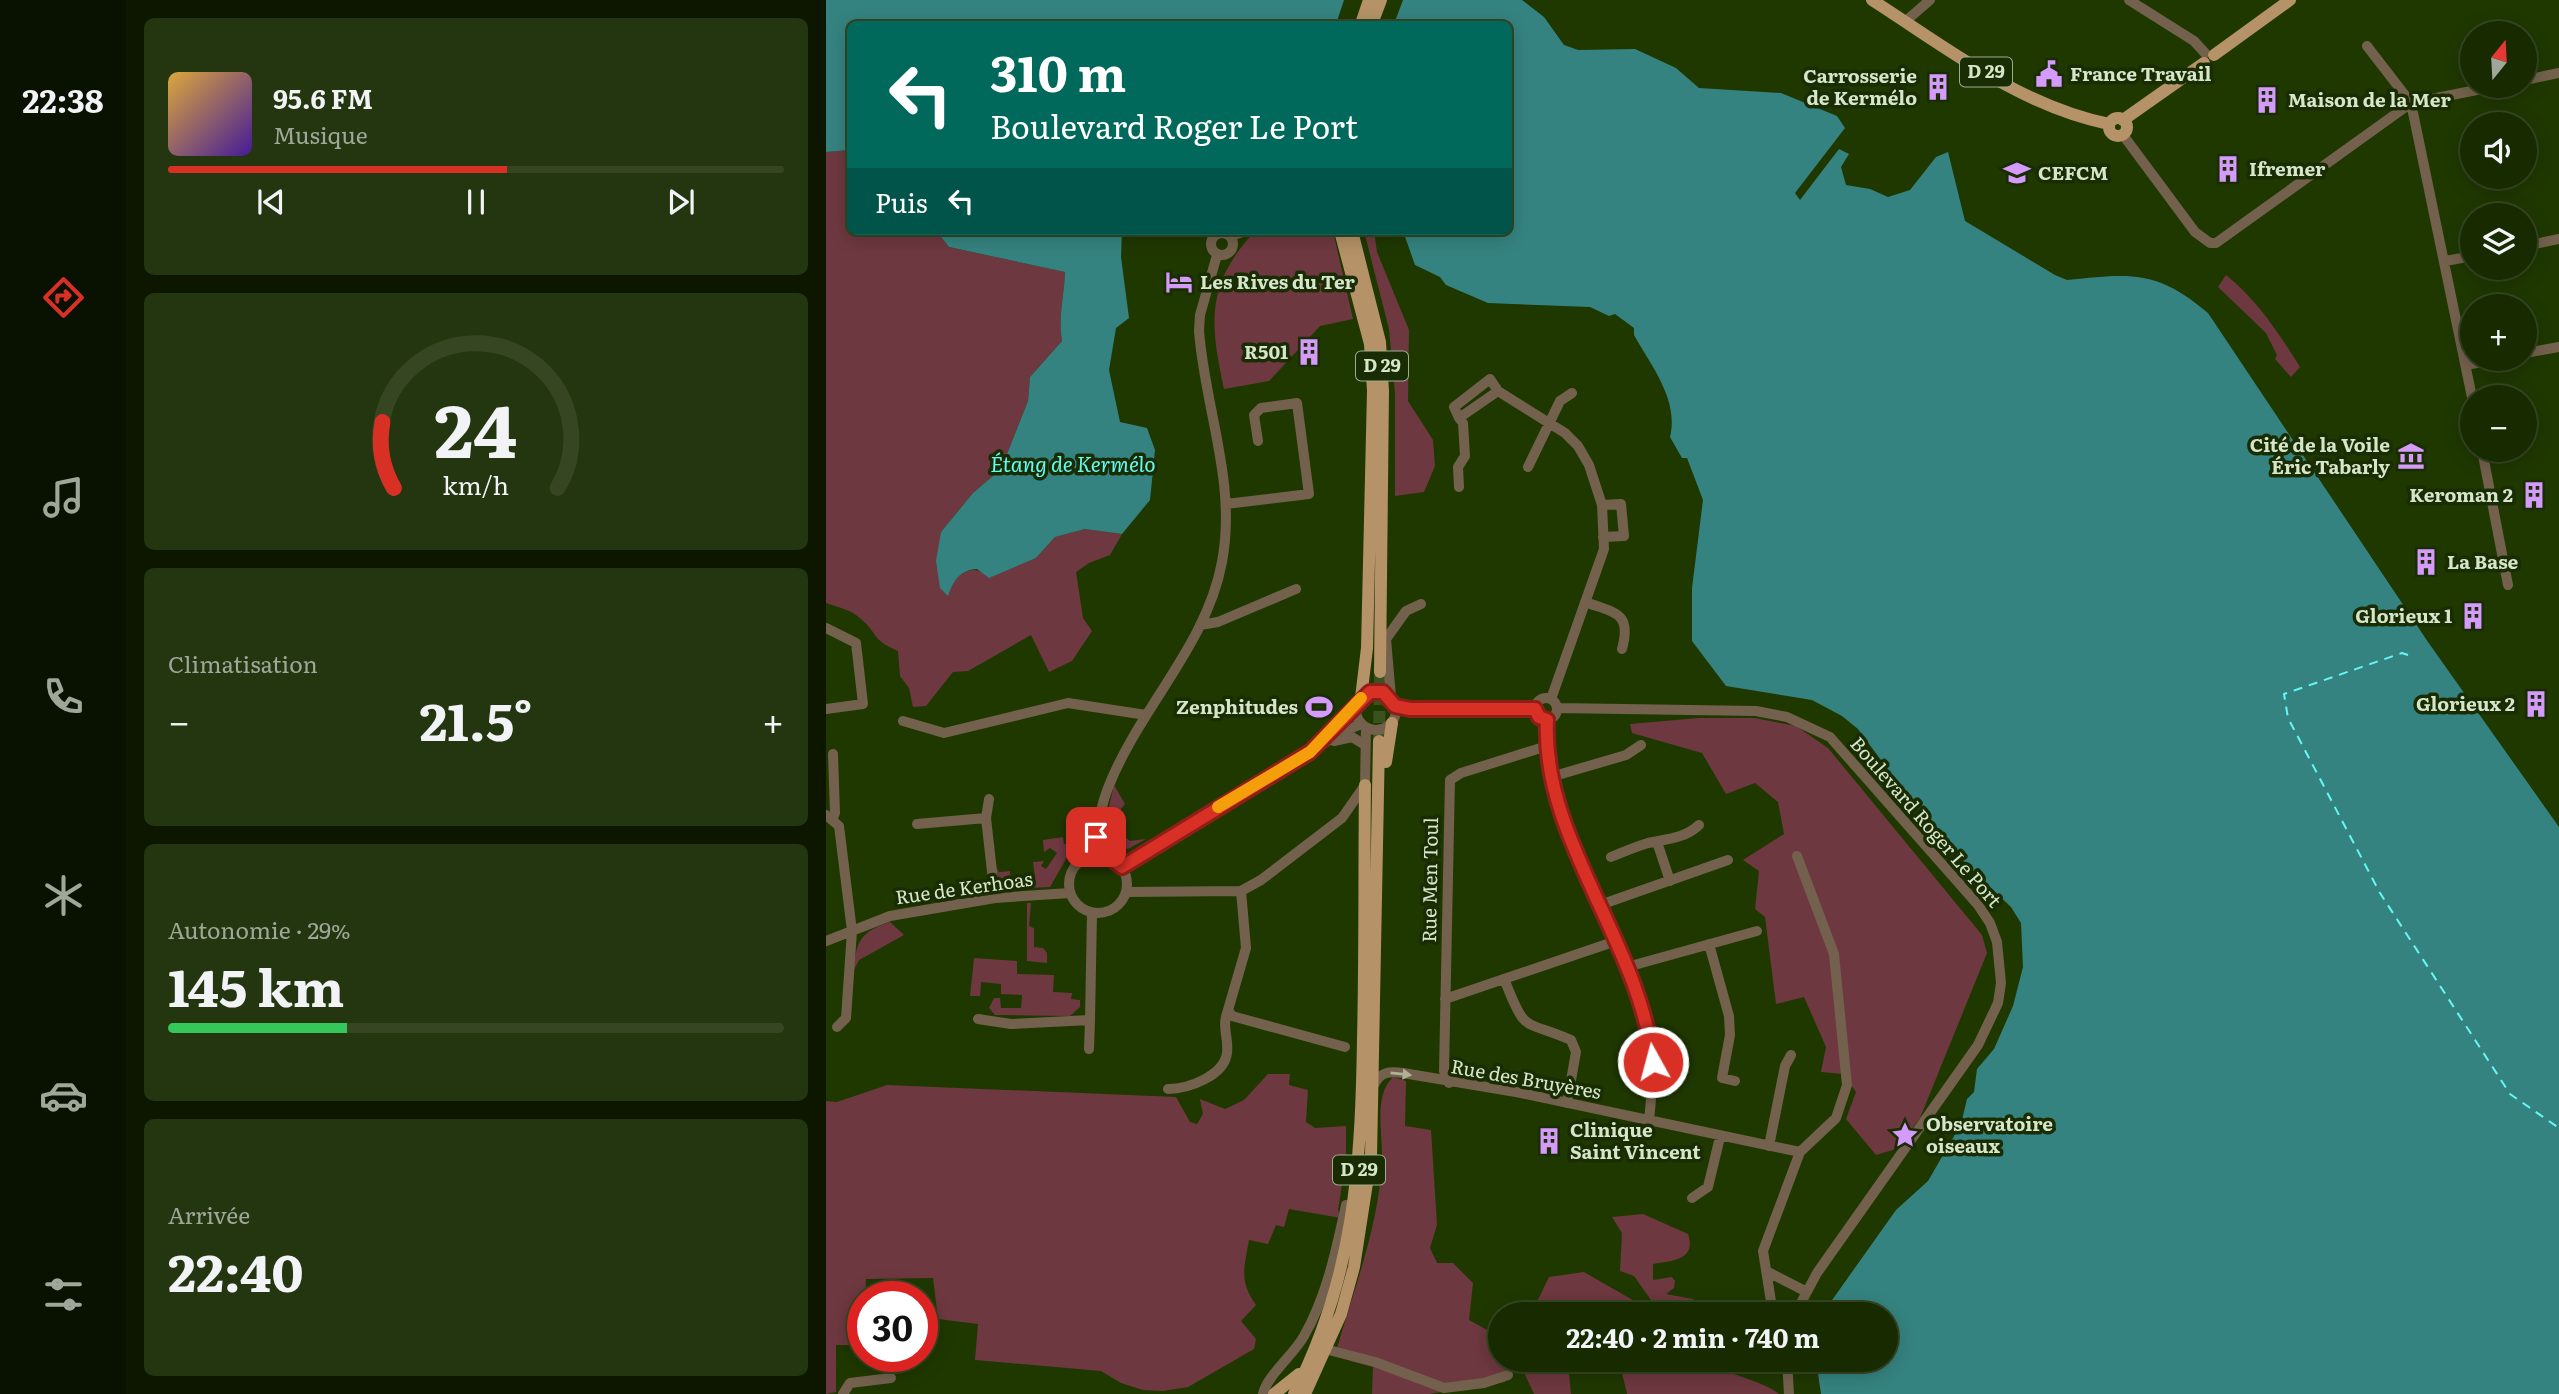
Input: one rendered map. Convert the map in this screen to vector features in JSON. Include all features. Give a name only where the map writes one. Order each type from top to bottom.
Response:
[{"type":"main road","points":[[1362,21],[1369,0]]},
{"type":"main road","points":[[1373,21],[1381,0]]},
{"type":"main road","name":"D 29","points":[[1872,0],[2023,96],[2065,113],[2109,124]]},
{"type":"main road","points":[[2123,120],[2290,0]]},
{"type":"main road","points":[[2115,118],[2123,120],[2127,127],[2123,135],[2112,134],[2109,124],[2115,118]]},
{"type":"main road","name":"D 29","points":[[1341,235],[1370,344],[1376,505],[1377,672]]},
{"type":"main road","name":"D 29","points":[[1353,235],[1380,342],[1376,505]]},
{"type":"main road","points":[[1376,505],[1386,639]]},
{"type":"main road","points":[[1359,701],[1366,676],[1376,505]]},
{"type":"main road","points":[[1370,971],[1386,752],[1392,723]]},
{"type":"main road","name":"D 29","points":[[1305,1394],[1341,1314],[1356,1255],[1371,1157],[1374,1085],[1370,971],[1372,742]]},
{"type":"main road","points":[[1365,785],[1370,971]]},
{"type":"main road","name":"D 29","points":[[1294,1394],[1342,1270],[1357,1185],[1370,971]]},
{"type":"main road","points":[[1274,1394],[1294,1380],[1308,1363]]},
{"type":"street","points":[[1907,20],[1930,0]]},
{"type":"street","points":[[2129,0],[2194,41],[2208,57]]},
{"type":"street","points":[[2367,46],[2411,103],[2460,335]]},
{"type":"street","points":[[2538,77],[2559,73]]},
{"type":"street","points":[[2123,135],[2195,232],[2210,243],[2216,243],[2411,103],[2460,93]]},
{"type":"street","points":[[1217,235],[1212,239],[1211,248],[1217,255]]},
{"type":"street","points":[[1227,235],[1233,235]]},
{"type":"street","points":[[1217,255],[1230,252],[1233,246],[1230,236]]},
{"type":"street","points":[[2537,244],[2559,239]]},
{"type":"street","points":[[1094,855],[1109,785],[1146,715],[1200,625],[1222,563],[1226,504],[1199,331],[1200,315],[1217,255]]},
{"type":"street","points":[[2445,261],[2460,258]]},
{"type":"street","points":[[2537,351],[2559,346]]},
{"type":"street","points":[[1459,486],[1458,467],[1465,456],[1463,423],[1459,418],[1498,391],[1550,422],[1584,453],[1602,505],[1604,549],[1585,601],[1554,704],[1555,716],[1547,720],[1539,717],[1535,709]]},
{"type":"street","points":[[1528,467],[1560,401],[1572,393]]},
{"type":"street","points":[[1226,504],[1308,494],[1297,403],[1261,408],[1254,415],[1258,441]]},
{"type":"street","points":[[2484,462],[2508,585]]},
{"type":"street","points":[[1602,505],[1621,504],[1624,536],[1603,537]]},
{"type":"street","points":[[1200,625],[1218,622],[1296,589]]},
{"type":"street","points":[[1585,601],[1618,614],[1625,622],[1627,628],[1622,649]]},
{"type":"street","points":[[1328,744],[1346,729],[1364,725],[1381,729],[1392,723],[1393,701],[1386,639],[1406,611],[1421,604]]},
{"type":"street","points":[[826,628],[856,643],[863,704],[826,709]]},
{"type":"street","points":[[1310,752],[1359,701],[1376,691],[1393,701],[1424,710],[1535,709]]},
{"type":"street","points":[[1535,709],[1541,699],[1554,704]]},
{"type":"street","points":[[1127,892],[1241,891],[1261,880],[1342,818],[1365,785],[1372,742],[1357,712],[1359,701]]},
{"type":"street","points":[[904,721],[944,733],[1069,703],[1146,715]]},
{"type":"street","name":"Boulevard Roger Le Port","points":[[1554,704],[1756,710],[1787,716],[1812,726],[1830,737],[1865,773],[1978,905],[1990,923],[1997,942],[2001,983],[1992,1019],[1978,1045],[1805,1291],[1800,1302]]},
{"type":"street","points":[[1547,720],[1551,777],[1561,814],[1627,967],[1649,1032],[1653,1062],[1649,1121]]},
{"type":"street","points":[[1122,867],[1310,752],[1352,737],[1372,742]]},
{"type":"street","points":[[1551,777],[1626,755],[1641,745]]},
{"type":"street","name":"Rue Men Toul","points":[[1449,1083],[1444,1070],[1450,780],[1461,773],[1547,746]]},
{"type":"street","points":[[833,754],[835,813],[829,816],[839,826],[852,931],[846,1018],[837,1027]]},
{"type":"street","points":[[989,799],[986,818],[995,898]]},
{"type":"street","points":[[918,824],[986,818]]},
{"type":"street","points":[[1611,857],[1693,831],[1699,825]]},
{"type":"street","points":[[1657,842],[1670,881]]},
{"type":"street","points":[[1094,855],[1110,858],[1122,867],[1128,883],[1127,892],[1112,911],[1092,913],[1080,907],[1070,893],[1069,883],[1076,864],[1094,855]]},
{"type":"street","points":[[1771,1302],[1763,1251],[1800,1152],[1824,1133],[1836,1118],[1847,1085],[1834,954],[1797,856]]},
{"type":"street","points":[[1600,905],[1728,860]]},
{"type":"street","points":[[1168,1089],[1185,1087],[1204,1079],[1225,1060],[1228,1051],[1223,1025],[1246,948],[1241,891]]},
{"type":"street","name":"Rue de Kerhoas","points":[[826,941],[890,916],[995,898],[1070,893]]},
{"type":"street","points":[[1089,1049],[1092,913]]},
{"type":"street","points":[[1627,967],[1757,931]]},
{"type":"street","points":[[1445,999],[1505,981],[1616,941]]},
{"type":"street","points":[[1709,944],[1729,1016],[1730,1035],[1722,1078],[1735,1081]]},
{"type":"street","points":[[1505,981],[1524,1022],[1533,1028],[1571,1040],[1574,1045],[1576,1052],[1567,1103]]},
{"type":"street","points":[[1228,1010],[1232,1016],[1345,1046]]},
{"type":"street","points":[[978,1019],[1011,1024],[1090,1020]]},
{"type":"street","points":[[1769,1146],[1785,1066],[1791,1055]]},
{"type":"street","name":"Rue des Bruyères","points":[[1374,1085],[1378,1076],[1394,1072],[1567,1103],[1800,1152]]},
{"type":"street","points":[[1692,1198],[1709,1187],[1720,1137]]},
{"type":"street","points":[[1263,1394],[1269,1381],[1290,1359],[1305,1336],[1330,1276],[1346,1205]]},
{"type":"street","points":[[1766,1272],[1805,1291]]},
{"type":"street","points":[[1325,1349],[1375,1362],[1444,1388],[1484,1383],[1508,1375]]},
{"type":"street","points":[[1786,1372],[1789,1394]]},
{"type":"street","points":[[843,1394],[850,1383],[891,1378]]},
{"type":"shaded area","points":[[847,150],[847,235],[939,235],[949,247],[1065,272],[1061,315],[1062,341],[1030,377],[1028,401],[1001,469],[973,493],[941,532],[937,566],[953,582],[970,570],[980,571],[990,577],[1036,558],[1055,537],[1085,529],[1122,534],[1110,555],[1089,563],[1076,572],[1083,618],[1092,631],[1072,661],[1049,672],[1031,635],[968,671],[953,672],[926,706],[913,707],[909,688],[900,676],[898,651],[879,640],[857,616],[826,603],[826,152]]},
{"type":"shaded area","points":[[1252,235],[1334,235],[1353,319],[1320,326],[1269,381],[1224,389],[1214,324],[1220,287],[1227,269]]},
{"type":"shaded area","points":[[1365,235],[1375,235],[1377,252],[1409,330],[1408,401],[1433,440],[1435,466],[1424,492],[1395,496],[1395,394],[1389,329]]},
{"type":"shaded area","points":[[2226,275],[2258,306],[2292,354],[2300,367],[2291,377],[2275,359],[2277,355],[2266,333],[2218,287]]},
{"type":"shaded area","points":[[1699,718],[1755,718],[1796,726],[1828,748],[1982,935],[1987,953],[1920,1118],[1896,1149],[1876,1155],[1846,1119],[1856,1092],[1843,1074],[1821,1072],[1826,1047],[1804,997],[1776,1004],[1765,917],[1755,909],[1759,871],[1743,860],[1784,834],[1778,802],[1755,783],[1726,794],[1702,753],[1632,733],[1630,724]]},
{"type":"shaded area","points":[[1114,785],[1125,804],[1115,816],[1117,831],[1130,841],[1146,839],[1128,849],[1109,844],[1102,836]]},
{"type":"shaded area","points":[[1079,827],[1086,828],[1084,842],[1066,859],[1050,887],[1008,889],[1000,885],[996,866],[999,872],[1010,871],[1011,882],[1035,877],[1033,862],[1044,861],[1041,866],[1046,869],[1057,853],[1050,848],[1044,852],[1043,840],[1063,837],[1064,844],[1073,843],[1072,836],[1079,834]]},
{"type":"shaded area","points":[[1027,903],[1031,903],[1029,926],[1034,928],[1034,947],[1043,948],[1047,953],[1047,963],[1027,961]]},
{"type":"shaded area","points":[[890,922],[904,935],[859,960],[854,970],[856,951],[862,939],[872,930]]},
{"type":"shaded area","points":[[974,958],[1017,961],[1017,974],[1054,975],[1053,992],[1072,993],[1071,999],[1080,1000],[1080,1007],[1070,1016],[995,1015],[989,1008],[994,998],[1000,998],[1001,1008],[1021,1008],[1022,995],[1001,994],[1001,984],[981,982],[980,996],[970,996]]},
{"type":"shaded area","points":[[1268,1074],[1290,1074],[1289,1085],[1308,1090],[1306,1122],[1315,1128],[1346,1126],[1346,1159],[1338,1210],[1341,1218],[1289,1209],[1284,1227],[1276,1225],[1268,1244],[1249,1240],[1245,1282],[1256,1305],[1241,1321],[1256,1339],[1254,1349],[1188,1387],[1163,1391],[1143,1390],[1121,1383],[1101,1371],[975,1360],[978,1324],[938,1319],[938,1281],[933,1281],[933,1278],[866,1279],[847,1281],[847,1345],[836,1345],[836,1392],[826,1394],[826,1101],[837,1102],[887,1085],[1176,1097],[1190,1122],[1197,1124],[1203,1114],[1200,1099],[1225,1109],[1244,1100]]},
{"type":"shaded area","points":[[1393,1077],[1406,1081],[1405,1126],[1431,1130],[1437,1225],[1430,1248],[1437,1263],[1453,1263],[1473,1283],[1469,1320],[1488,1330],[1488,1372],[1505,1372],[1505,1382],[1428,1394],[1372,1394],[1373,1367],[1351,1361],[1337,1348],[1376,1208],[1382,1160],[1380,1116],[1387,1085]]},
{"type":"shaded area","points":[[1643,1214],[1688,1234],[1690,1243],[1686,1254],[1675,1260],[1653,1264],[1653,1280],[1672,1277],[1675,1281],[1674,1288],[1666,1294],[1693,1299],[1694,1302],[1652,1302],[1634,1276],[1620,1271],[1622,1233],[1612,1217]]},
{"type":"shaded area","points":[[1584,1272],[1636,1302],[1537,1302],[1549,1277]]},
{"type":"shaded area","points":[[1524,1372],[1570,1372],[1571,1394],[1534,1394]]},
{"type":"shaded area","points":[[1622,1372],[1730,1372],[1779,1394],[1627,1394]]},
{"type":"water","points":[[826,0],[1344,0],[1337,21],[847,21],[847,150],[826,152]]},
{"type":"water","points":[[1403,0],[1522,0],[1544,17],[1564,45],[1578,50],[1635,49],[1676,68],[1699,88],[1781,93],[1837,116],[1845,128],[1795,193],[1800,200],[1839,149],[1849,154],[1841,167],[1846,185],[1870,189],[1888,197],[1910,190],[1936,157],[1948,152],[1965,221],[2067,280],[2109,276],[2142,278],[2173,288],[2208,313],[2428,642],[2559,827],[2559,1394],[1821,1394],[1818,1372],[1898,1372],[1898,1302],[1831,1302],[1896,1210],[1928,1181],[1961,1124],[1967,1099],[1974,1092],[1977,1069],[1994,1049],[2013,1006],[2023,967],[2021,923],[2011,907],[1970,868],[1909,798],[1858,729],[1842,716],[1812,700],[1726,686],[1692,641],[1692,588],[1703,500],[1687,458],[1682,458],[1670,437],[1672,423],[1667,397],[1634,335],[1634,328],[1615,314],[1609,316],[1590,307],[1488,303],[1446,285],[1440,277],[1415,265],[1404,235],[1512,235],[1512,21],[1395,21]]},
{"type":"water","name":"Étang de Kermélo","points":[[939,235],[1122,235],[1121,257],[1129,318],[1116,328],[1109,370],[1120,422],[1147,428],[1155,450],[1150,500],[1122,534],[1085,529],[1055,537],[1036,558],[989,578],[977,569],[962,574],[955,581],[948,596],[940,588],[936,561],[941,532],[973,493],[1001,469],[1028,401],[1030,377],[1062,341],[1061,315],[1065,272],[949,247]]},
{"type":"ferry route","points":[[2408,655],[2402,653],[2284,694],[2288,718],[2380,893],[2510,1094],[2559,1128]]},
{"type":"tunnel","points":[[1379,741],[1380,672]]},
{"type":"slow traffic","points":[[1218,807],[1310,752],[1361,698]]},
{"type":"place","name":"France Travail","points":[[2049,74]]},
{"type":"place","name":"Carrosserie de Kermélo","points":[[1938,87]]},
{"type":"place","name":"Maison de la Mer","points":[[2267,100]]},
{"type":"place","name":"Ifremer","points":[[2228,169]]},
{"type":"place","name":"CEFCM","points":[[2017,173]]},
{"type":"place","name":"Les Rives du Ter","points":[[1179,282]]},
{"type":"place","name":"R501","points":[[1309,352]]},
{"type":"place","name":"Cité de la Voile Éric Tabarly","points":[[2411,456]]},
{"type":"place","name":"Keroman 2","points":[[2534,495]]},
{"type":"place","name":"La Base","points":[[2426,562]]},
{"type":"place","name":"Glorieux 1","points":[[2473,616]]},
{"type":"place","name":"Glorieux 2","points":[[2536,704]]},
{"type":"place","name":"Zenphitudes","points":[[1319,707]]},
{"type":"place","name":"Observatoire oiseaux","points":[[1905,1135]]},
{"type":"place","name":"Clinique Saint Vincent","points":[[1549,1141]]},
{"type":"route","points":[[1096,837],[1094,855],[1110,858],[1122,867],[1310,752],[1364,695],[1370,692],[1383,692],[1391,697],[1395,706],[1410,709],[1535,709],[1539,717],[1547,720],[1547,746],[1553,791],[1645,1013],[1653,1062]]}]
